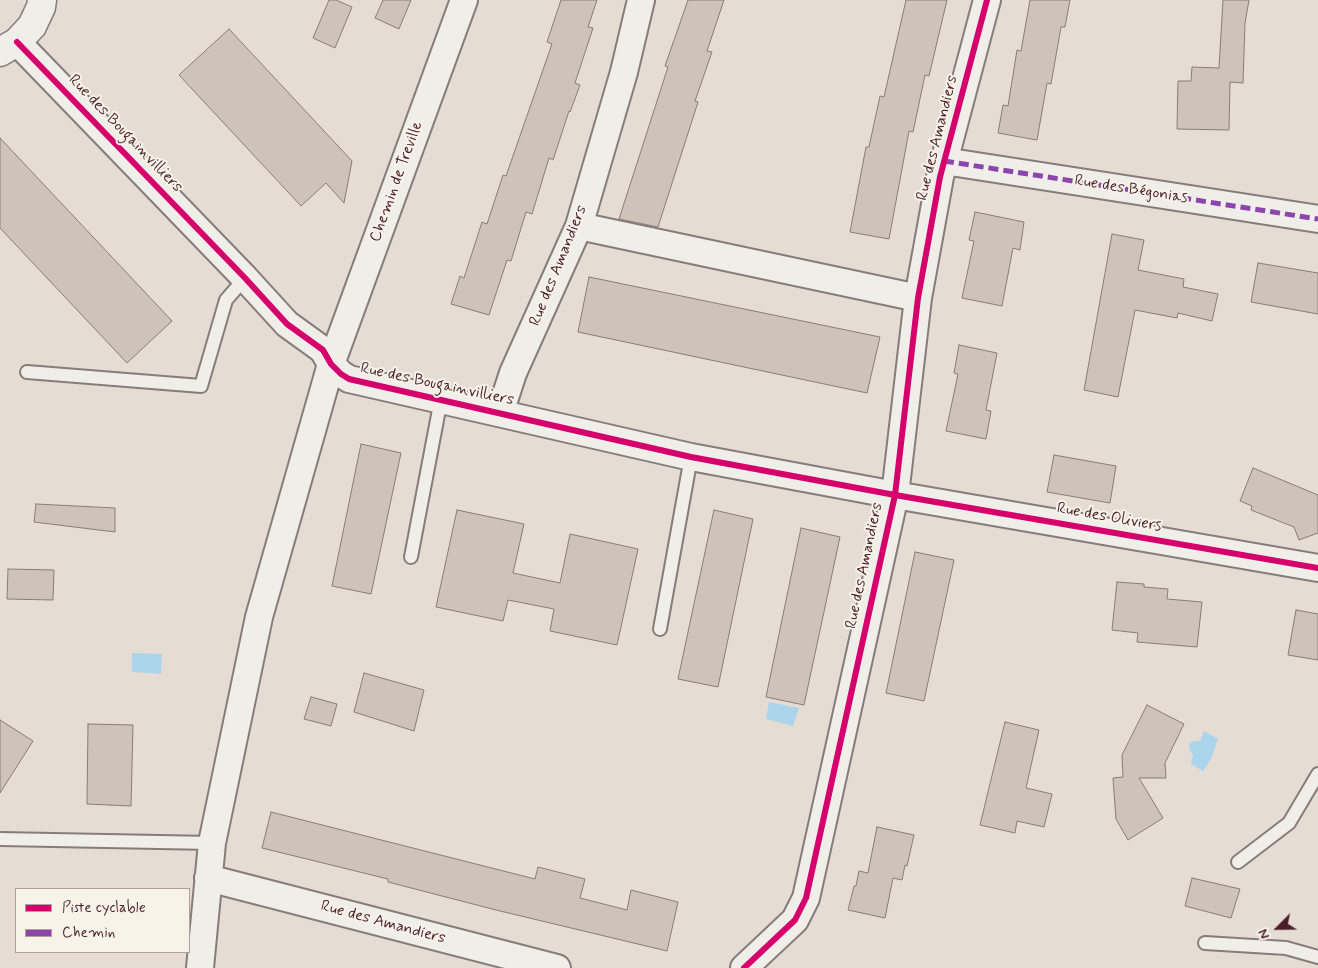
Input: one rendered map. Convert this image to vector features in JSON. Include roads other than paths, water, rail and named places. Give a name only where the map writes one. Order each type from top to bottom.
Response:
[{"type":"main road","points":[[9,47],[32,26],[41,7],[42,0]]},
{"type":"street","name":"Chemin de Treville","points":[[200,968],[212,843],[259,617],[331,364],[464,0]]},
{"type":"street","name":"Rue des Amandiers","points":[[500,413],[514,373],[579,226],[624,72],[640,0]]},
{"type":"street","name":"Rue des Amandiers","points":[[744,968],[795,920],[806,898],[895,495],[918,298],[944,161],[987,0]]},
{"type":"street","name":"Rue des Bougainvilliers","points":[[9,47],[245,278],[287,324],[323,350],[331,364],[349,379],[691,457],[895,495]]},
{"type":"street","name":"Rue des Bégonias","points":[[944,161],[1318,219]]},
{"type":"street","points":[[579,226],[918,298]]},
{"type":"street","name":"Rue des Oliviers","points":[[895,495],[1318,568]]},
{"type":"street","name":"Rue des Amandiers","points":[[208,878],[557,968]]},
{"type":"lane","points":[[27,372],[201,386],[226,300],[245,278]]},
{"type":"lane","points":[[411,557],[441,399]]},
{"type":"lane","points":[[660,629],[691,457]]},
{"type":"lane","points":[[1238,862],[1289,823],[1318,774]]},
{"type":"lane","points":[[0,839],[212,843]]},
{"type":"lane","points":[[1205,943],[1286,948],[1318,957]]},
{"type":"water","points":[[132,653],[162,654],[161,674],[132,672]]},
{"type":"water","points":[[769,702],[799,708],[793,726],[766,719]]},
{"type":"water","points":[[1204,731],[1218,739],[1211,759],[1203,771],[1191,764],[1193,755],[1189,744],[1194,741],[1200,741]]}]
